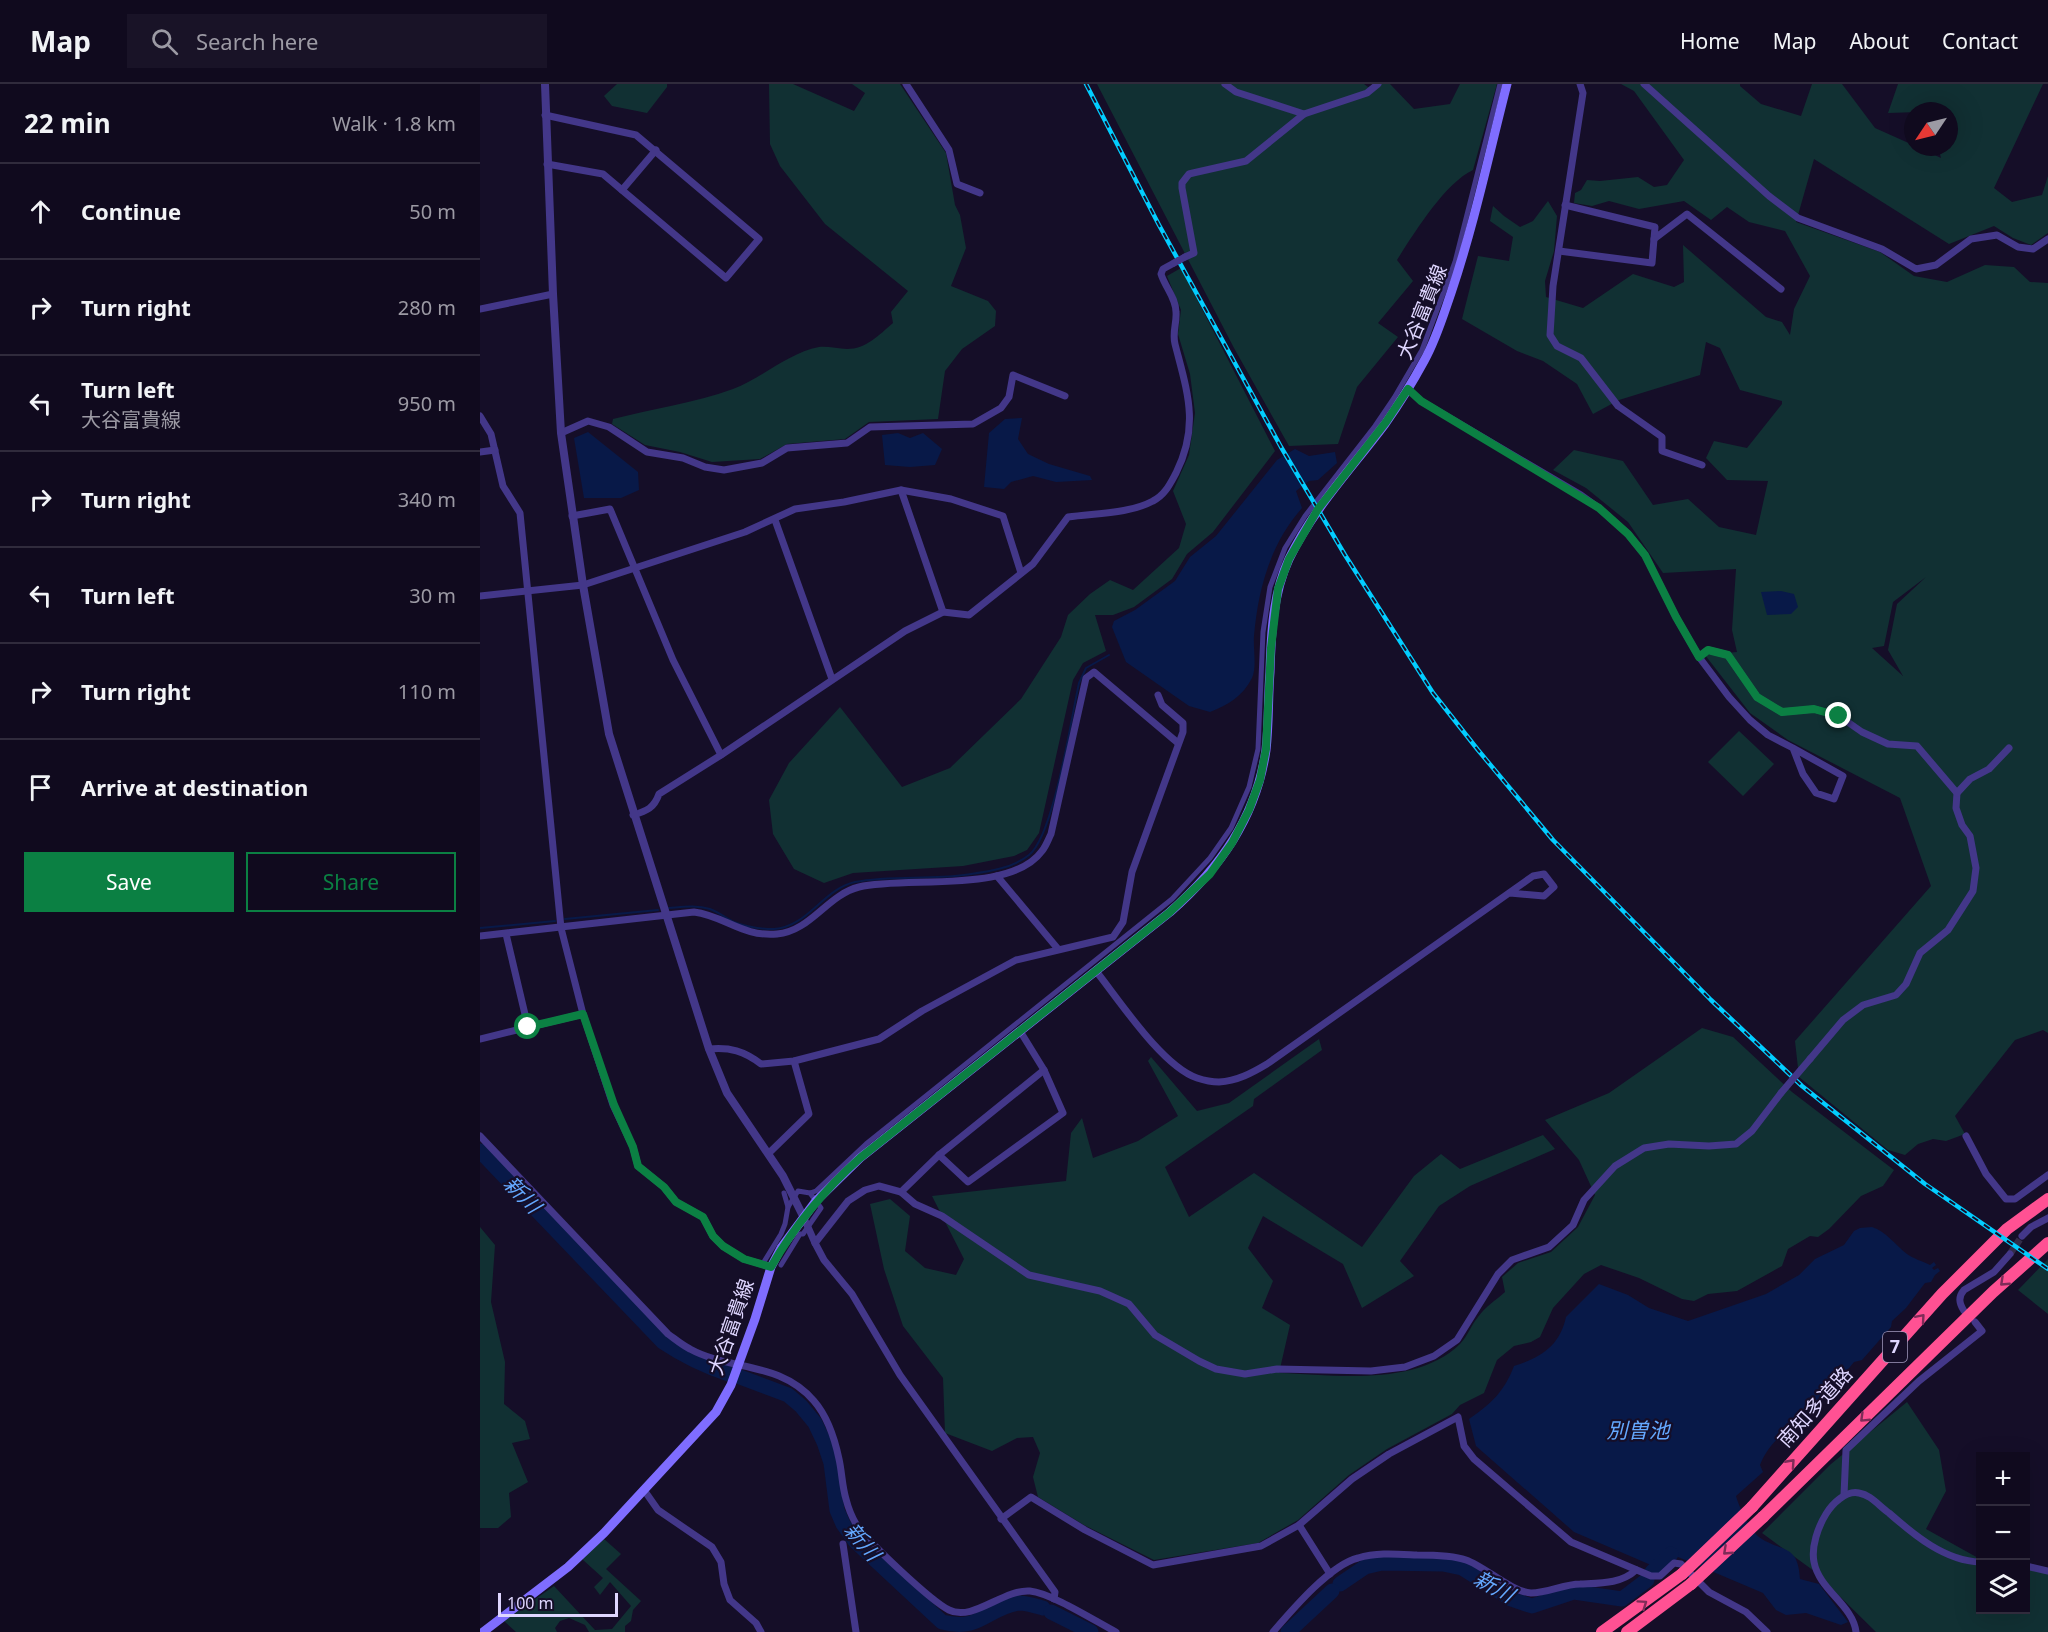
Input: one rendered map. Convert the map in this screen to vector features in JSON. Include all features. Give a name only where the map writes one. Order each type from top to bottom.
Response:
[{"type":"highway","name":"南知多道路","points":[[1602,1632],[1651,1598],[1687,1579],[1942,1294],[2007,1229],[2048,1199]]},
{"type":"highway","name":"南知多道路","points":[[1627,1632],[1687,1579],[1763,1518],[1993,1292],[2048,1243]]},
{"type":"main road","name":"大谷富貴線","points":[[483,1632],[568,1567],[604,1533],[716,1412],[731,1385],[756,1319],[766,1266],[793,1236],[803,1216],[816,1202],[860,1158],[1191,893],[1210,874],[1232,843],[1249,810],[1260,780],[1264,759],[1271,648],[1278,589],[1289,559],[1318,509],[1386,422],[1408,389],[1435,338],[1458,272],[1507,84]]},
{"type":"street","points":[[544,84],[561,433],[583,585],[609,734],[709,1049],[732,1100],[783,1176],[824,1260],[852,1294],[900,1375],[1055,1592],[1054,1599]]},
{"type":"street","points":[[906,84],[949,150],[957,184],[980,193]]},
{"type":"street","points":[[1225,84],[1236,92],[1304,114]]},
{"type":"street","points":[[633,814],[647,810],[655,804],[659,794],[905,631],[943,612],[969,615],[1033,564],[1068,516],[1134,508],[1155,500],[1168,489],[1184,456],[1190,401],[1173,336],[1177,314],[1175,304],[1161,274],[1163,269],[1194,253],[1182,183],[1193,173],[1246,161],[1304,114],[1368,93],[1378,84]]},
{"type":"street","points":[[788,1207],[798,1191],[810,1193],[816,1191],[866,1144],[1172,899],[1210,858],[1231,828],[1249,787],[1258,748],[1263,632],[1270,587],[1285,548],[1305,516],[1375,426],[1422,350],[1455,262],[1500,84]]},
{"type":"street","points":[[1580,84],[1583,93],[1552,286],[1550,335],[1557,346],[1581,358],[1618,406],[1662,437],[1662,451],[1702,465]]},
{"type":"street","points":[[1644,84],[1769,196],[1798,218],[1882,249],[1916,269],[1936,265],[1971,239],[1997,235],[2018,247],[2032,249],[2048,239]]},
{"type":"street","points":[[545,116],[636,135],[759,239],[726,278],[603,174],[547,164]]},
{"type":"street","points":[[622,190],[656,150]]},
{"type":"street","points":[[1559,251],[1652,263],[1655,227],[1565,205]]},
{"type":"street","points":[[1654,239],[1687,214],[1781,289]]},
{"type":"street","points":[[480,309],[553,294]]},
{"type":"street","points":[[561,433],[588,421],[609,427],[646,452],[683,458],[705,467],[724,470],[762,463],[787,448],[847,443],[870,427],[973,423],[1001,408],[1009,398],[1012,375],[1065,396]]},
{"type":"street","points":[[1408,389],[1421,401],[1599,508],[1628,534],[1645,555],[1699,657],[1750,720],[1768,735],[1793,748],[1843,776],[1834,799],[1816,794],[1803,774],[1793,748]]},
{"type":"street","points":[[480,416],[491,434],[503,486],[520,513],[561,928],[583,1014],[614,1105],[633,1147],[638,1166],[664,1187],[676,1202],[703,1217],[713,1236],[723,1246],[744,1259],[766,1266],[785,1224],[788,1207],[784,1192]]},
{"type":"street","points":[[480,452],[495,450]]},
{"type":"street","points":[[480,596],[583,585],[637,569],[775,520],[795,509],[901,490],[951,499],[1003,516],[1021,573]]},
{"type":"street","points":[[901,490],[943,612]]},
{"type":"street","points":[[572,516],[610,509],[637,569],[673,660],[721,755]]},
{"type":"street","points":[[775,520],[832,679]]},
{"type":"street","points":[[1699,657],[1708,650],[1728,655],[1757,697],[1782,712],[1814,709],[1839,716],[1862,732],[1888,744],[1917,746],[1957,793]]},
{"type":"street","points":[[480,936],[694,912],[709,914],[731,926],[753,933],[776,934],[801,927],[841,895],[858,887],[997,876],[1028,864],[1042,852],[1051,834],[1086,678],[1095,672],[1179,743]]},
{"type":"street","points":[[709,1049],[727,1047],[748,1054],[761,1064],[794,1060],[879,1039],[922,1011],[1016,960],[1113,937],[1123,922],[1132,872],[1183,732],[1183,723],[1162,705],[1158,695]]},
{"type":"street","points":[[815,1243],[848,1201],[866,1190],[879,1186],[901,1192],[915,1204],[942,1216],[1029,1275],[1100,1291],[1129,1304],[1155,1335],[1216,1369],[1245,1374],[1277,1369],[1371,1371],[1405,1368],[1434,1356],[1457,1340],[1498,1274],[1512,1260],[1549,1247],[1573,1225],[1584,1200],[1615,1166],[1644,1148],[1669,1144],[1709,1146],[1736,1144],[1752,1131],[1843,1020],[1863,1005],[1896,995],[1906,984],[1920,953],[1948,930],[1973,891],[1976,868],[1970,836],[1962,825],[1956,808],[1957,793],[1970,779],[1989,769],[2009,748]]},
{"type":"street","points":[[1096,971],[1159,1051],[1179,1068],[1197,1078],[1220,1082],[1244,1077],[1267,1064],[1533,876],[1544,874],[1554,887],[1544,896],[1510,893]]},
{"type":"street","points":[[997,876],[1058,949]]},
{"type":"street","points":[[506,934],[528,1027]]},
{"type":"street","points":[[480,1039],[583,1014]]},
{"type":"street","points":[[939,1155],[968,1182],[1063,1113],[1044,1070],[1020,1031]]},
{"type":"street","points":[[769,1154],[809,1114],[794,1060]]},
{"type":"street","points":[[901,1192],[939,1155],[1044,1070]]},
{"type":"street","points":[[480,1136],[668,1334],[691,1350],[713,1358],[765,1370],[792,1382],[814,1401],[827,1422],[839,1458],[845,1498],[856,1524],[875,1545],[936,1601],[951,1612],[974,1612],[1014,1592],[1032,1591],[1054,1599],[1116,1632]]},
{"type":"street","points":[[1966,1136],[1986,1174],[2006,1199],[2015,1198],[2048,1175]]},
{"type":"street","points":[[781,1265],[793,1236],[813,1222],[812,1218],[820,1208],[810,1193]]},
{"type":"street","points":[[2022,1236],[2031,1227],[2048,1218]]},
{"type":"street","points":[[785,1224],[793,1236]]},
{"type":"street","points":[[1964,1311],[1959,1300],[1964,1290],[1994,1272],[2010,1254]]},
{"type":"street","points":[[1844,1495],[1846,1450],[1918,1381],[1982,1330],[1974,1322]]},
{"type":"street","points":[[1001,1518],[1031,1497],[1085,1530],[1152,1565],[1262,1546],[1299,1525],[1352,1479],[1389,1454],[1458,1417],[1464,1446],[1474,1459],[1571,1542],[1651,1576],[1660,1576],[1674,1563],[1681,1564],[1709,1592],[1746,1612],[1767,1632]]},
{"type":"street","points":[[644,1490],[658,1510],[712,1547],[721,1562],[724,1584],[730,1600],[756,1623],[761,1632]]},
{"type":"street","points":[[1856,1632],[1854,1621],[1818,1574],[1813,1561],[1815,1540],[1827,1511],[1844,1495],[1855,1492],[1869,1497],[1923,1540],[1962,1560],[1976,1562]]},
{"type":"street","points":[[1299,1525],[1329,1575]]},
{"type":"street","points":[[843,1544],[856,1632]]},
{"type":"street","points":[[1273,1632],[1329,1575],[1356,1558],[1380,1553],[1428,1555],[1466,1560],[1504,1582],[1530,1593],[1576,1584],[1609,1583],[1630,1576],[1636,1570]]},
{"type":"street","points":[[2030,1567],[2048,1571]]},
{"type":"green space","points":[[617,84],[667,84],[667,87],[647,113],[612,106],[604,96]]},
{"type":"green space","points":[[769,84],[793,84],[854,111],[865,93],[852,84],[900,84],[946,153],[955,205],[960,215],[966,248],[951,286],[988,301],[996,311],[995,326],[962,349],[945,371],[938,419],[869,422],[845,439],[787,444],[760,459],[712,462],[680,452],[645,445],[612,424],[613,419],[733,389],[808,350],[819,347],[847,349],[860,347],[893,323],[891,312],[908,291],[825,224],[780,166],[770,144]]},
{"type":"green space","points":[[1097,84],[1364,84],[1368,87],[1376,84],[1390,84],[1414,109],[1450,104],[1460,84],[1497,84],[1473,170],[1462,176],[1441,197],[1397,260],[1413,281],[1378,323],[1398,337],[1357,387],[1338,444],[1289,446],[1234,348]]},
{"type":"green space","points":[[1621,84],[1740,84],[1761,104],[1801,116],[1812,84],[1842,84],[1875,128],[1904,141],[1904,156],[1941,158],[1940,156],[1958,156],[1958,102],[1904,102],[1904,112],[1888,113],[1898,84],[2043,84],[1994,188],[2012,202],[2042,195],[2048,176],[2048,233],[2031,245],[2013,238],[1994,226],[1949,244],[1814,159],[1796,222],[1880,252],[1914,276],[1947,282],[1985,265],[2014,267],[2030,282],[2048,283],[2048,1033],[2043,1030],[2015,1040],[1955,1116],[1965,1134],[1946,1141],[1933,1139],[1918,1144],[1905,1155],[1888,1150],[1799,1077],[1795,1041],[1931,886],[1900,798],[1788,740],[1750,713],[1705,655],[1737,652],[1732,630],[1736,569],[1663,573],[1628,522],[1586,488],[1553,470],[1574,450],[1623,461],[1653,505],[1688,499],[1719,527],[1756,535],[1768,481],[1727,480],[1706,458],[1714,441],[1747,448],[1782,401],[1740,390],[1720,348],[1706,342],[1700,375],[1619,400],[1593,414],[1577,384],[1543,361],[1517,351],[1462,319],[1478,256],[1509,261],[1513,237],[1490,221],[1493,206],[1520,227],[1533,221],[1548,201],[1557,216],[1554,251],[1545,281],[1546,297],[1583,308],[1633,274],[1674,287],[1684,282],[1683,245],[1766,317],[1782,322],[1790,335],[1794,309],[1810,276],[1785,231],[1749,222],[1727,207],[1711,220],[1684,201],[1639,209],[1609,201],[1592,206],[1574,203],[1575,193],[1581,190],[1587,180],[1638,177],[1654,187],[1667,185],[1684,160],[1634,91]],"holes":[[[1926,577],[1897,604],[1888,650],[1903,676],[1872,648],[1884,646],[1893,602]]]},
{"type":"green space","points":[[1181,268],[1275,451],[1213,532],[1187,554],[1172,579],[1134,607],[1113,615],[1095,615],[1106,651],[1083,663],[1073,680],[1039,833],[1027,850],[1014,856],[963,866],[853,873],[824,883],[794,869],[773,834],[769,800],[789,763],[840,707],[902,787],[950,768],[1021,699],[1061,637],[1068,615],[1090,594],[1110,580],[1133,590],[1179,548],[1186,524],[1173,491],[1189,455],[1195,413],[1190,374],[1178,334],[1181,310],[1167,276]]},
{"type":"green space","points":[[1739,731],[1774,764],[1743,796],[1708,762]]},
{"type":"green space","points":[[1702,1028],[1733,1037],[1792,1092],[1894,1170],[1883,1186],[1861,1196],[1829,1229],[1818,1237],[1810,1236],[1788,1249],[1782,1266],[1737,1291],[1708,1294],[1694,1301],[1682,1299],[1639,1278],[1601,1265],[1584,1274],[1553,1308],[1540,1337],[1514,1346],[1497,1360],[1484,1393],[1460,1405],[1452,1414],[1387,1449],[1349,1475],[1298,1520],[1258,1543],[1154,1560],[1084,1525],[1038,1497],[1033,1477],[1040,1453],[1033,1437],[1017,1438],[992,1451],[945,1433],[943,1378],[903,1326],[884,1269],[870,1204],[890,1199],[910,1216],[905,1251],[925,1268],[956,1275],[964,1259],[932,1196],[1066,1181],[1071,1133],[1082,1118],[1093,1158],[1138,1141],[1178,1116],[1148,1061],[1151,1057],[1197,1111],[1229,1103],[1319,1039],[1322,1050],[1254,1099],[1253,1106],[1165,1167],[1189,1217],[1254,1173],[1362,1247],[1414,1176],[1441,1154],[1460,1169],[1543,1135],[1555,1149],[1470,1186],[1439,1206],[1400,1261],[1414,1276],[1362,1308],[1343,1264],[1263,1216],[1248,1248],[1273,1281],[1262,1308],[1290,1325],[1279,1373],[1349,1376],[1398,1373],[1442,1358],[1460,1344],[1481,1313],[1505,1292],[1502,1277],[1518,1263],[1551,1252],[1578,1227],[1595,1195],[1579,1160],[1545,1120],[1609,1093]]},
{"type":"green space","points":[[480,1227],[495,1245],[491,1302],[505,1362],[504,1404],[525,1421],[530,1439],[512,1443],[528,1482],[509,1493],[511,1517],[498,1528],[480,1528]]},
{"type":"green space","points":[[2048,1259],[2048,1314],[2018,1290]]},
{"type":"green space","points":[[1907,1402],[1939,1450],[1946,1491],[1926,1529],[1976,1557],[1976,1614],[2030,1614],[2030,1570],[2048,1573],[2048,1632],[1876,1632],[1814,1571],[1762,1533],[1831,1464]]},
{"type":"green space","points":[[604,1539],[621,1554],[606,1569],[641,1601],[633,1610],[631,1621],[625,1626],[625,1632],[589,1632],[585,1625],[569,1618],[560,1621],[555,1628],[557,1632],[516,1632],[504,1621],[554,1586],[595,1630],[612,1629],[631,1606],[610,1582],[600,1595],[594,1587],[603,1578],[582,1559]]},
{"type":"water","points":[[1022,418],[1018,439],[1028,454],[1049,464],[1090,476],[1092,480],[1056,482],[1033,476],[1011,482],[1004,489],[984,487],[989,433],[1005,419]]},
{"type":"water","points":[[588,432],[638,472],[639,490],[621,498],[584,498],[574,438]]},
{"type":"water","points":[[898,433],[910,438],[923,433],[942,449],[935,465],[910,467],[885,465],[882,435]]},
{"type":"water","points":[[1295,449],[1309,456],[1335,452],[1337,463],[1318,480],[1309,481],[1296,491],[1302,508],[1274,552],[1259,602],[1252,678],[1240,695],[1217,709],[1210,712],[1189,706],[1126,662],[1112,627],[1114,621],[1135,610],[1175,581],[1190,557],[1216,536],[1277,460]]},
{"type":"water","points":[[1781,591],[1794,594],[1798,607],[1791,614],[1767,615],[1761,592]]},
{"type":"water","name":"別曽池","points":[[1872,1227],[1886,1235],[1910,1256],[1930,1265],[1934,1262],[1936,1265],[1932,1268],[1934,1270],[1938,1268],[1940,1271],[1931,1282],[1925,1283],[1862,1360],[1854,1362],[1826,1398],[1778,1438],[1760,1465],[1763,1472],[1736,1496],[1745,1518],[1756,1534],[1792,1554],[1799,1567],[1800,1579],[1819,1584],[1848,1622],[1841,1625],[1806,1613],[1786,1615],[1776,1610],[1763,1593],[1671,1554],[1669,1551],[1651,1565],[1574,1532],[1476,1446],[1469,1419],[1496,1397],[1514,1366],[1540,1355],[1554,1343],[1566,1317],[1599,1284],[1628,1295],[1649,1308],[1688,1321],[1766,1294],[1799,1275],[1815,1259],[1844,1245],[1854,1231]]},
{"type":"waterway","points":[[669,908],[705,908],[743,925],[774,929],[796,922],[834,892],[855,882],[964,875],[998,869],[1022,860],[1038,843],[1054,801],[1079,683],[1086,668],[1109,655]]},
{"type":"waterway","points":[[565,919],[658,910]]},
{"type":"waterway","points":[[480,928],[555,921]]},
{"type":"waterway","name":"新川","points":[[480,1151],[663,1342],[694,1360],[729,1374]]},
{"type":"waterway","name":"新川","points":[[740,1377],[788,1395],[801,1406],[815,1423],[824,1442],[831,1463],[837,1510],[843,1524],[855,1541],[942,1622],[955,1624],[975,1622],[999,1609],[1019,1603],[1043,1608]]},
{"type":"waterway","name":"新川","points":[[1652,1572],[1671,1554]]},
{"type":"waterway","name":"新川","points":[[1340,1584],[1365,1567],[1382,1563],[1443,1564],[1462,1568],[1511,1599],[1532,1606],[1574,1592],[1622,1599],[1647,1580]]},
{"type":"waterway","name":"新川","points":[[1288,1632],[1332,1591]]},
{"type":"waterway","name":"新川","points":[[1051,1612],[1091,1632]]},
{"type":"tunnel","points":[[2010,1254],[2022,1236]]},
{"type":"railway","points":[[1086,84],[1159,225],[1281,447],[1345,555],[1433,693],[1478,750],[1553,840],[1711,1000],[1802,1086],[1925,1184],[2048,1269]]},
{"type":"route","points":[[528,1027],[583,1014],[614,1105],[633,1147],[638,1166],[664,1187],[676,1202],[703,1217],[713,1236],[723,1246],[744,1259],[771,1267],[803,1216],[860,1158],[1170,912],[1210,874],[1232,843],[1249,810],[1260,780],[1266,749],[1271,648],[1278,589],[1289,559],[1318,509],[1386,422],[1408,389],[1421,401],[1581,495],[1628,534],[1645,555],[1699,657],[1708,650],[1728,655],[1757,697],[1782,712],[1814,709],[1839,716]]}]
